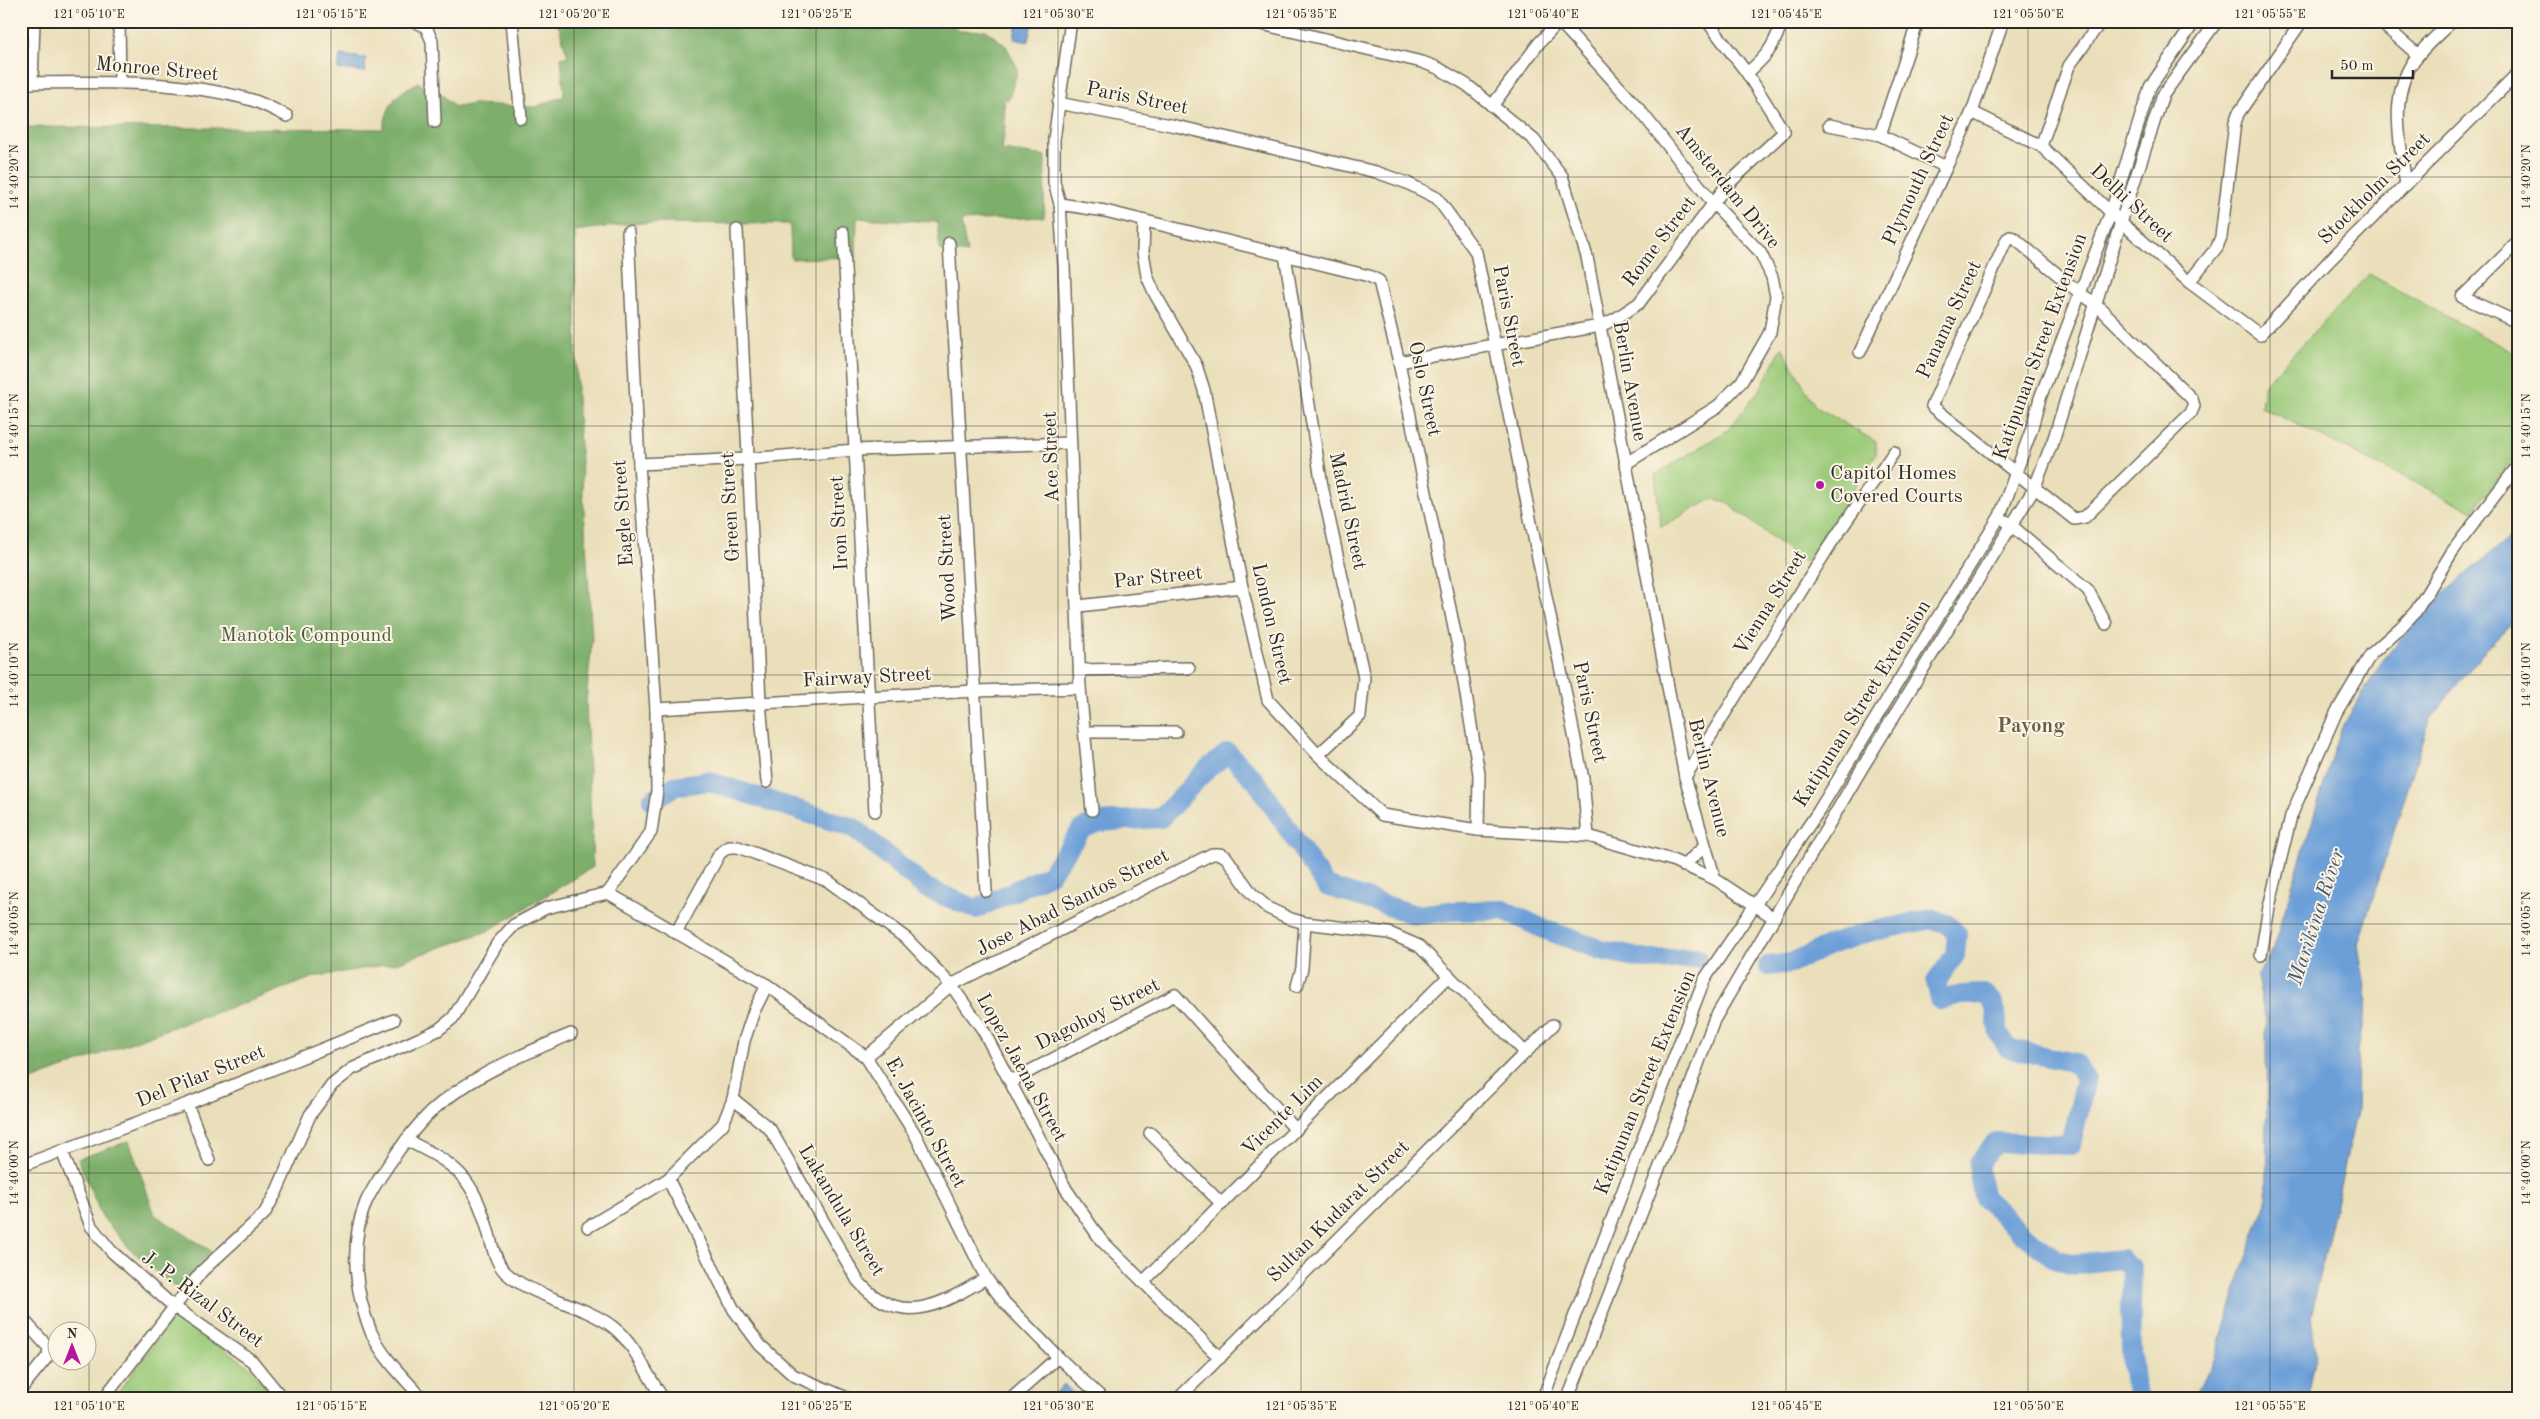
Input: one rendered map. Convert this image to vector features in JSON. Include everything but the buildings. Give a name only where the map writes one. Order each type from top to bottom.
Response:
[{"type":"street","points":[[27,83],[34,21]]},
{"type":"street","points":[[119,21],[120,82]]},
{"type":"street","points":[[414,21],[426,27],[432,41],[435,122]]},
{"type":"street","points":[[512,21],[521,118]]},
{"type":"street","name":"Ace Street","points":[[1071,21],[1054,139],[1054,182],[1060,204],[1079,606],[1080,688],[1092,810]]},
{"type":"street","name":"Berlin Avenue","points":[[1248,21],[1332,39],[1438,68],[1467,85],[1534,140],[1562,176],[1587,257],[1685,778],[1715,879]]},
{"type":"street","points":[[1492,106],[1540,42],[1560,21]]},
{"type":"street","name":"Amsterdam Drive","points":[[1560,21],[1639,109],[1713,203],[1760,252],[1772,277],[1776,296],[1770,332],[1742,381],[1718,406],[1625,464]]},
{"type":"street","points":[[1707,21],[1747,73],[1768,54],[1776,43],[1782,21]]},
{"type":"street","points":[[1880,135],[1918,21]]},
{"type":"street","name":"Plymouth Street","points":[[1860,352],[1972,112],[2004,21]]},
{"type":"street","points":[[2041,146],[2069,66],[2100,21]]},
{"type":"street","name":"Katipunan Street Extension","points":[[1543,1398],[1704,980],[1818,812],[2000,516],[2031,431],[2040,398],[2111,212],[2150,87],[2195,21]]},
{"type":"street","name":"Katipunan Street Extension","points":[[1568,1398],[1674,1131],[1714,1020],[1754,948],[2034,489],[2054,438],[2120,222],[2163,95],[2217,21]]},
{"type":"street","points":[[2189,282],[2217,247],[2220,237],[2235,122],[2238,114],[2302,21]]},
{"type":"street","points":[[2379,21],[2418,55]]},
{"type":"street","points":[[2406,185],[2398,111],[2401,86],[2418,55],[2452,21]]},
{"type":"street","name":"Stockholm Street","points":[[2260,335],[2519,72]]},
{"type":"street","name":"Rome Street","points":[[1399,362],[1600,326],[1615,319],[1638,303],[1727,185],[1783,135],[1784,129],[1747,73]]},
{"type":"street","name":"Monroe Street","points":[[27,83],[120,82],[204,89],[254,101],[287,116]]},
{"type":"street","name":"Paris Street","points":[[1058,103],[1176,126],[1376,172],[1407,183],[1437,198],[1476,252],[1583,779],[1588,836]]},
{"type":"street","name":"Delhi Street","points":[[1972,112],[2041,146],[2120,222],[2189,282],[2260,335]]},
{"type":"street","points":[[1829,125],[1880,135],[1946,167]]},
{"type":"street","name":"Oslo Street","points":[[1060,204],[1105,211],[1369,276],[1379,281],[1399,362],[1459,652],[1478,774],[1478,830]]},
{"type":"street","name":"London Street","points":[[1144,221],[1143,252],[1147,276],[1155,294],[1196,365],[1204,390],[1242,587],[1268,700],[1318,755],[1382,815],[1478,830],[1588,836],[1672,860],[1715,879]]},
{"type":"street","name":"Green Street","points":[[737,230],[760,702],[767,782]]},
{"type":"street","name":"Eagle Street","points":[[608,893],[650,832],[658,791],[656,709],[639,464],[628,232]]},
{"type":"street","name":"Iron Street","points":[[843,232],[875,811]]},
{"type":"street","name":"Panama Street","points":[[2015,472],[1933,408],[1932,405],[2007,239],[2014,238],[2081,294]]},
{"type":"street","points":[[2519,241],[2462,297],[2519,323]]},
{"type":"street","name":"Wood Street","points":[[949,243],[986,891]]},
{"type":"street","name":"Madrid Street","points":[[1285,255],[1322,486],[1364,678],[1360,716],[1318,755]]},
{"type":"street","points":[[2015,472],[2074,519],[2085,517],[2190,413],[2194,406],[2192,398],[2096,304],[2081,294]]},
{"type":"street","points":[[639,464],[748,459],[855,450],[960,445],[1070,443]]},
{"type":"street","name":"Vienna Street","points":[[1685,778],[1830,545],[1894,452]]},
{"type":"street","points":[[2261,955],[2269,907],[2291,816],[2336,713],[2371,654],[2401,628],[2416,611],[2452,552],[2519,464]]},
{"type":"street","points":[[2000,516],[2088,590],[2106,624]]},
{"type":"street","name":"Par Street","points":[[1079,606],[1242,587]]},
{"type":"street","points":[[1080,670],[1189,668]]},
{"type":"street","points":[[1901,678],[1913,685]]},
{"type":"street","name":"Fairway Street","points":[[656,709],[975,691],[1080,688]]},
{"type":"street","points":[[1085,732],[1176,732]]},
{"type":"street","name":"Lopez Jaena Street","points":[[676,934],[720,853],[729,847],[738,847],[828,881],[906,939],[951,985],[983,1030],[1066,1189],[1101,1240],[1220,1358]]},
{"type":"street","points":[[1683,866],[1704,847]]},
{"type":"street","name":"Jose Abad Santos Street","points":[[866,1057],[951,985],[1212,854],[1220,854],[1226,857],[1252,894],[1268,908],[1305,923]]},
{"type":"street","points":[[1715,879],[1753,909],[1772,921]]},
{"type":"street","points":[[104,1398],[173,1306],[202,1271],[264,1214],[276,1193],[310,1115],[332,1085],[352,1069],[438,1030],[453,1018],[497,944],[514,925],[546,908],[608,893]]},
{"type":"street","name":"E. Jacinto Street","points":[[608,893],[767,985],[866,1057],[915,1134],[986,1278],[1058,1357],[1102,1398]]},
{"type":"street","points":[[1297,986],[1302,968],[1305,923],[1389,934],[1419,946],[1525,1052]]},
{"type":"street","name":"Vicente Lim","points":[[1143,1282],[1449,976]]},
{"type":"street","points":[[588,1227],[668,1179],[723,1124],[733,1099],[744,1041],[754,1010],[767,985]]},
{"type":"street","name":"Dagohoy Street","points":[[1011,1081],[1175,996],[1296,1130]]},
{"type":"street","name":"Del Pilar Street","points":[[21,1166],[187,1104],[394,1020]]},
{"type":"street","name":"Sultan Kudarat Street","points":[[1180,1398],[1553,1025]]},
{"type":"street","points":[[422,1398],[386,1357],[372,1333],[362,1304],[355,1272],[356,1247],[365,1203],[384,1170],[406,1140],[421,1122],[449,1098],[506,1061],[571,1034]]},
{"type":"street","name":"Lakandula Street","points":[[733,1099],[770,1129],[858,1281],[869,1294],[885,1305],[906,1308],[927,1306],[947,1301],[986,1278]]},
{"type":"street","points":[[187,1104],[209,1160]]},
{"type":"street","points":[[1150,1133],[1222,1204]]},
{"type":"street","points":[[406,1140],[437,1154],[459,1170],[473,1189],[483,1212],[494,1252],[504,1272],[523,1284],[613,1327],[636,1354],[663,1398]]},
{"type":"street","name":"J. P. Rizal Street","points":[[62,1151],[91,1226],[127,1268],[173,1306],[252,1361],[282,1398]]},
{"type":"street","points":[[668,1179],[734,1310],[760,1345],[793,1375],[847,1398]]},
{"type":"street","points":[[21,1317],[49,1348],[48,1356],[21,1389]]},
{"type":"street","points":[[1012,1398],[1058,1357]]},
{"type":"green space","name":"Manotok Compound","points":[[576,21],[755,21],[770,28],[836,28],[846,22],[883,21],[885,26],[953,25],[958,31],[986,30],[1006,46],[1018,69],[1009,99],[1004,99],[1005,127],[1002,150],[1045,156],[1044,217],[961,221],[967,253],[940,250],[937,222],[857,218],[856,257],[791,259],[790,224],[634,223],[575,231],[577,399],[592,639],[586,703],[593,867],[488,931],[396,963],[314,977],[167,1029],[21,1084],[21,127],[383,129],[390,106],[394,100],[398,95],[419,82],[424,89],[436,89],[455,107],[474,104],[535,107],[564,96],[561,57],[568,57],[558,24]]},
{"type":"green space","points":[[2369,274],[2519,356],[2519,451],[2473,511],[2261,407],[2264,385]]},
{"type":"green space","points":[[1782,347],[1815,406],[1876,442],[1876,454],[1805,563],[1725,501],[1712,499],[1661,527],[1655,475],[1728,430],[1761,388]]},
{"type":"green space","points":[[129,1141],[155,1215],[211,1251],[178,1290],[131,1250],[102,1217],[78,1159]]},
{"type":"green space","points":[[175,1316],[249,1366],[274,1398],[114,1398]]},
{"type":"water","points":[[1017,21],[1032,23],[1028,42],[1014,39]]},
{"type":"water","points":[[340,55],[366,58],[365,72],[338,69]]},
{"type":"water","name":"Marikina River","points":[[2519,530],[2519,618],[2483,653],[2430,719],[2358,944],[2367,999],[2358,1052],[2357,1110],[2311,1317],[2316,1354],[2308,1398],[2194,1398],[2215,1359],[2242,1268],[2267,1202],[2266,1021],[2257,977],[2272,951],[2341,729],[2383,660],[2431,603]]},
{"type":"water","points":[[1064,1384],[1078,1398],[1051,1398]]},
{"type":"waterway","points":[[652,800],[675,786],[708,781],[854,828],[926,888],[976,909],[1050,874],[1082,829],[1099,822],[1161,818],[1207,769],[1228,753],[1256,781],[1326,886],[1416,915],[1451,911],[1504,910],[1541,928],[1601,950],[1649,960],[1697,958]]},
{"type":"waterway","points":[[1768,966],[1791,963],[1832,944],[1869,932],[1932,919],[1947,924],[1957,934],[1955,955],[1936,982],[1940,1000],[1962,995],[1984,994],[1994,1003],[1999,1034],[2008,1048],[2075,1063],[2086,1079],[2071,1145],[1996,1142],[1978,1164],[1983,1196],[2021,1233],[2057,1260],[2076,1264],[2121,1259],[2132,1268],[2131,1354],[2136,1386],[2140,1398]]},
{"type":"place","name":"Capitol Homes Covered Courts","points":[[1820,485]]},
{"type":"district","name":"Payong","points":[[2031,726]]}]
